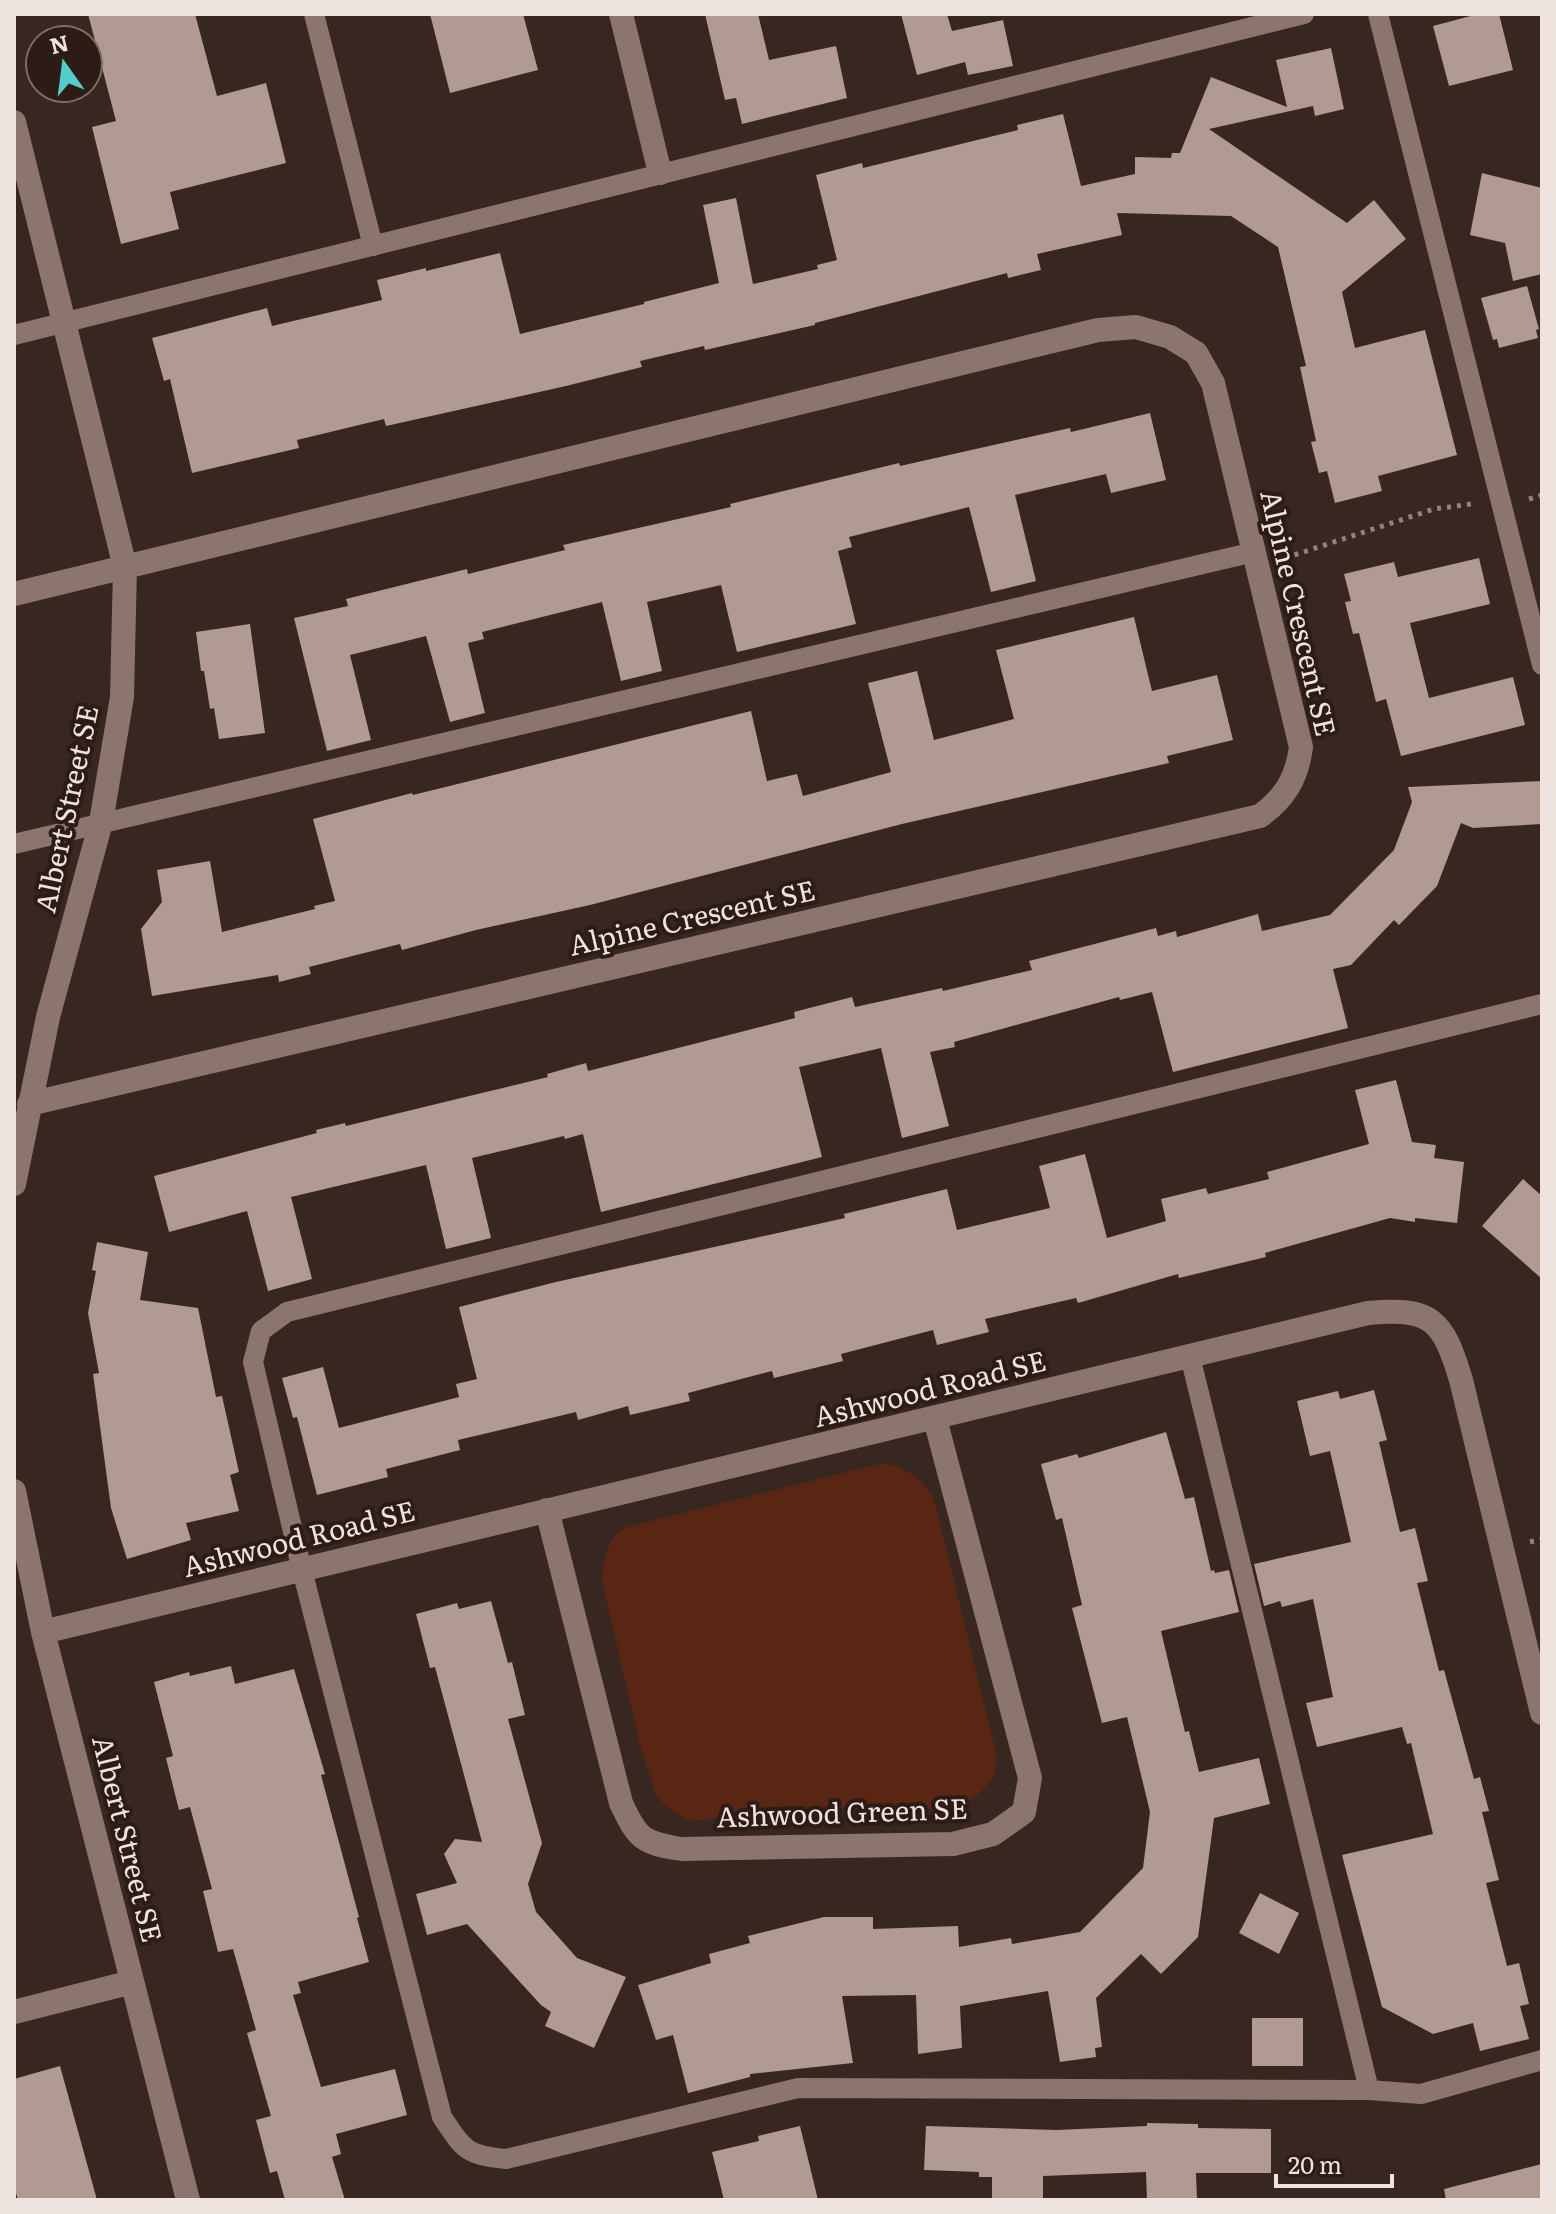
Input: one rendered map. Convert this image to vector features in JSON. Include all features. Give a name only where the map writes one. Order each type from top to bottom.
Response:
[{"type":"street","points":[[621,14],[660,173]]},
{"type":"street","name":"Albert Street SE","points":[[14,122],[125,567],[122,697],[101,822],[48,1017],[14,1181]]},
{"type":"street","name":"Alpine Crescent SE","points":[[14,594],[1098,330],[1136,327],[1170,337],[1196,353],[1213,383],[1301,747],[1298,768],[1289,788],[1276,805],[1260,816],[29,1104]]},
{"type":"street","name":"Ashwood Road SE","points":[[43,1632],[1368,1313],[1402,1310],[1433,1321],[1451,1347],[1542,1713]]},
{"type":"street","name":"Ashwood Green SE","points":[[547,1510],[621,1803],[631,1825],[645,1841],[682,1849],[953,1844],[980,1838],[993,1834],[1024,1812],[1030,1778],[935,1419]]},
{"type":"street","name":"Albert Street SE","points":[[14,1491],[43,1632],[188,2200]]},
{"type":"street","points":[[14,2012],[132,1982]]},
{"type":"lane","points":[[314,14],[373,246]]},
{"type":"lane","points":[[14,335],[1304,14]]},
{"type":"lane","points":[[1378,14],[1542,665]]},
{"type":"lane","points":[[14,844],[1256,560]]},
{"type":"lane","points":[[1542,1004],[287,1312],[261,1331],[253,1362],[302,1570],[442,2117],[459,2142],[477,2156],[506,2159],[798,2088],[1369,2090],[1421,2094],[1542,2060]]},
{"type":"lane","points":[[1190,1356],[1369,2090]]},
{"type":"path","points":[[1256,560],[1434,509],[1542,495]]},
{"type":"shaded area","points":[[883,1463],[914,1476],[926,1487],[935,1502],[997,1757],[993,1776],[976,1796],[950,1809],[766,1808],[688,1821],[664,1805],[655,1792],[640,1745],[601,1577],[608,1548],[616,1534],[627,1527]]},
{"type":"building","points":[[88,14],[195,14],[217,96],[266,83],[286,163],[170,192],[179,229],[121,244],[92,127],[116,121],[104,75],[104,24],[91,24]]},
{"type":"building","points":[[430,14],[523,14],[538,70],[450,93]]},
{"type":"building","points":[[705,14],[758,14],[769,60],[836,46],[847,98],[742,124],[736,98],[725,100]]},
{"type":"building","points":[[901,14],[947,14],[952,31],[1003,20],[1013,66],[968,75],[965,62],[917,75]]},
{"type":"building","points":[[1478,14],[1499,14],[1513,70],[1449,86],[1433,26]]},
{"type":"building","points":[[1331,48],[1344,109],[1315,116],[1313,106],[1209,129],[1347,223],[1374,200],[1406,239],[1342,292],[1355,348],[1425,330],[1457,455],[1378,476],[1382,491],[1335,503],[1327,471],[1319,473],[1311,442],[1316,441],[1300,367],[1306,366],[1278,247],[1231,216],[1117,213],[1122,235],[1037,254],[1041,270],[1008,278],[1007,273],[815,325],[640,361],[642,367],[566,386],[386,426],[384,419],[297,440],[299,448],[192,473],[170,379],[164,381],[152,338],[267,308],[272,326],[382,300],[377,280],[500,253],[520,334],[719,283],[703,205],[736,198],[753,284],[818,269],[817,265],[837,260],[816,175],[862,163],[863,168],[1018,130],[1017,125],[1063,114],[1081,186],[1135,174],[1135,157],[1171,158],[1172,153],[1180,153],[1211,77],[1287,107],[1276,60]]},
{"type":"building","points":[[1482,173],[1542,188],[1542,274],[1513,281],[1505,243],[1470,235]]},
{"type":"building","points":[[1527,286],[1539,329],[1536,330],[1538,338],[1499,348],[1497,339],[1493,340],[1481,298]]},
{"type":"building","points":[[1150,413],[1166,480],[1111,493],[1106,474],[1015,495],[1036,581],[991,592],[969,507],[849,537],[852,547],[838,551],[856,624],[737,652],[721,585],[647,602],[662,671],[621,681],[602,602],[482,632],[484,639],[468,643],[485,713],[450,722],[426,636],[350,655],[371,740],[327,751],[294,618],[348,606],[346,599],[467,569],[468,574],[565,550],[563,545],[731,507],[730,504],[899,463],[900,466],[1070,428],[1071,432]]},
{"type":"building","points":[[1479,558],[1490,604],[1410,623],[1429,698],[1513,677],[1525,725],[1401,756],[1386,699],[1376,702],[1359,633],[1353,634],[1345,602],[1351,601],[1344,574],[1394,562],[1398,577]]},
{"type":"building","points":[[1134,617],[1152,691],[1217,675],[1233,740],[1167,756],[1169,763],[902,824],[402,950],[400,944],[309,967],[311,974],[279,982],[278,975],[152,996],[141,929],[162,902],[157,870],[210,861],[222,932],[315,909],[314,906],[335,901],[313,819],[751,711],[767,781],[797,774],[803,796],[891,772],[868,683],[917,671],[934,740],[1014,719],[996,650]]},
{"type":"building","points":[[250,624],[265,733],[219,739],[214,708],[210,709],[204,671],[201,671],[196,632]]},
{"type":"building","points":[[1542,781],[1542,824],[1473,828],[1461,823],[1437,886],[1399,925],[1394,920],[1351,965],[1333,969],[1348,1028],[1173,1072],[1152,992],[1120,1000],[1119,997],[954,1042],[955,1047],[930,1052],[949,1126],[902,1138],[881,1048],[799,1067],[822,1157],[601,1212],[583,1134],[472,1158],[491,1238],[446,1249],[426,1165],[291,1197],[312,1279],[268,1291],[247,1211],[169,1232],[154,1176],[317,1133],[316,1130],[345,1123],[346,1126],[548,1077],[547,1074],[586,1063],[588,1071],[795,1018],[794,1012],[852,997],[855,1007],[1032,970],[1029,961],[1156,928],[1158,936],[1176,931],[1177,937],[1258,914],[1262,931],[1330,915],[1394,850],[1412,802],[1408,787]]},
{"type":"building","points":[[1396,1080],[1412,1142],[1436,1145],[1434,1158],[1464,1162],[1457,1223],[1390,1218],[1265,1253],[1266,1257],[1179,1278],[1178,1274],[1078,1303],[1076,1298],[985,1319],[989,1332],[937,1345],[933,1330],[841,1354],[843,1361],[774,1378],[772,1371],[688,1393],[690,1401],[630,1415],[628,1406],[578,1420],[576,1412],[458,1440],[460,1450],[386,1469],[388,1477],[317,1495],[297,1417],[293,1418],[282,1378],[323,1367],[339,1428],[459,1397],[456,1384],[477,1379],[459,1307],[556,1282],[845,1218],[844,1214],[947,1189],[957,1230],[1050,1208],[1039,1166],[1085,1154],[1107,1238],[1166,1221],[1161,1199],[1206,1188],[1208,1194],[1269,1179],[1267,1172],[1369,1144],[1355,1090]]},
{"type":"building","points":[[1523,1179],[1542,1196],[1542,1279],[1482,1226]]},
{"type":"building","points":[[97,1242],[148,1252],[140,1300],[198,1308],[216,1397],[222,1396],[239,1472],[230,1475],[239,1511],[186,1523],[191,1540],[127,1559],[111,1508],[93,1374],[99,1373],[88,1313],[96,1271],[92,1270]]},
{"type":"building","points":[[1374,1390],[1387,1440],[1379,1442],[1400,1532],[1415,1528],[1428,1581],[1417,1583],[1439,1671],[1444,1670],[1474,1779],[1480,1777],[1489,1811],[1482,1812],[1499,1880],[1486,1883],[1507,1966],[1519,1963],[1529,2004],[1520,2006],[1529,2039],[1480,2051],[1473,2023],[1433,2034],[1382,2007],[1342,1855],[1433,1834],[1411,1743],[1407,1744],[1402,1727],[1317,1747],[1306,1703],[1333,1697],[1313,1599],[1282,1607],[1280,1601],[1264,1606],[1254,1564],[1351,1542],[1330,1451],[1310,1456],[1297,1401],[1338,1391],[1340,1399]]},
{"type":"building","points":[[1166,1432],[1185,1499],[1194,1497],[1211,1571],[1229,1570],[1239,1612],[1161,1631],[1185,1732],[1189,1731],[1199,1772],[1259,1758],[1270,1804],[1214,1818],[1198,1937],[1161,1974],[1141,1954],[1096,1998],[1102,2047],[1095,2048],[1096,2057],[1060,2062],[1048,1991],[960,2006],[962,2048],[918,2054],[916,1995],[842,1996],[853,2063],[750,2074],[750,2077],[688,2093],[673,2035],[656,2040],[638,1985],[711,1963],[709,1954],[750,1943],[748,1936],[824,1917],[873,1917],[873,1929],[958,1926],[959,1947],[1011,1938],[1012,1944],[1080,1932],[1143,1868],[1150,1812],[1127,1717],[1102,1723],[1072,1608],[1082,1605],[1062,1518],[1056,1520],[1041,1464],[1077,1454],[1079,1458]]},
{"type":"building","points":[[491,1601],[508,1663],[512,1662],[525,1715],[508,1719],[542,1843],[528,1884],[536,1912],[577,1958],[626,1977],[594,2048],[545,2026],[551,2012],[541,2005],[467,1924],[427,1935],[416,1894],[457,1883],[444,1854],[455,1839],[482,1842],[435,1667],[430,1668],[416,1614],[457,1603],[459,1609]]},
{"type":"building","points":[[231,1666],[235,1684],[294,1669],[325,1774],[321,1775],[369,1962],[298,1982],[301,1993],[293,1995],[321,2087],[395,2069],[407,2115],[336,2134],[341,2154],[332,2157],[345,2200],[285,2200],[277,2171],[270,2173],[256,2120],[271,2116],[247,2033],[256,2030],[233,1949],[218,1952],[203,1891],[212,1889],[190,1807],[179,1810],[166,1758],[173,1756],[154,1682],[189,1672],[190,1676]]},
{"type":"building","points":[[1260,1893],[1299,1913],[1279,1954],[1239,1933]]},
{"type":"building","points":[[1252,2018],[1303,2018],[1303,2066],[1252,2066]]},
{"type":"building","points":[[60,2066],[97,2200],[18,2200],[14,2187],[14,2079]]},
{"type":"building","points":[[1147,2123],[1198,2124],[1198,2128],[1271,2129],[1271,2173],[1196,2173],[1197,2200],[1147,2200],[1146,2172],[1043,2176],[1043,2200],[992,2200],[992,2177],[979,2177],[979,2172],[924,2170],[926,2126],[1056,2130],[1147,2126]]},
{"type":"building","points":[[800,2126],[818,2200],[724,2200],[712,2152],[759,2141],[758,2136]]},
{"type":"building","points":[[1542,2164],[1542,2200],[1446,2200],[1444,2189]]}]
